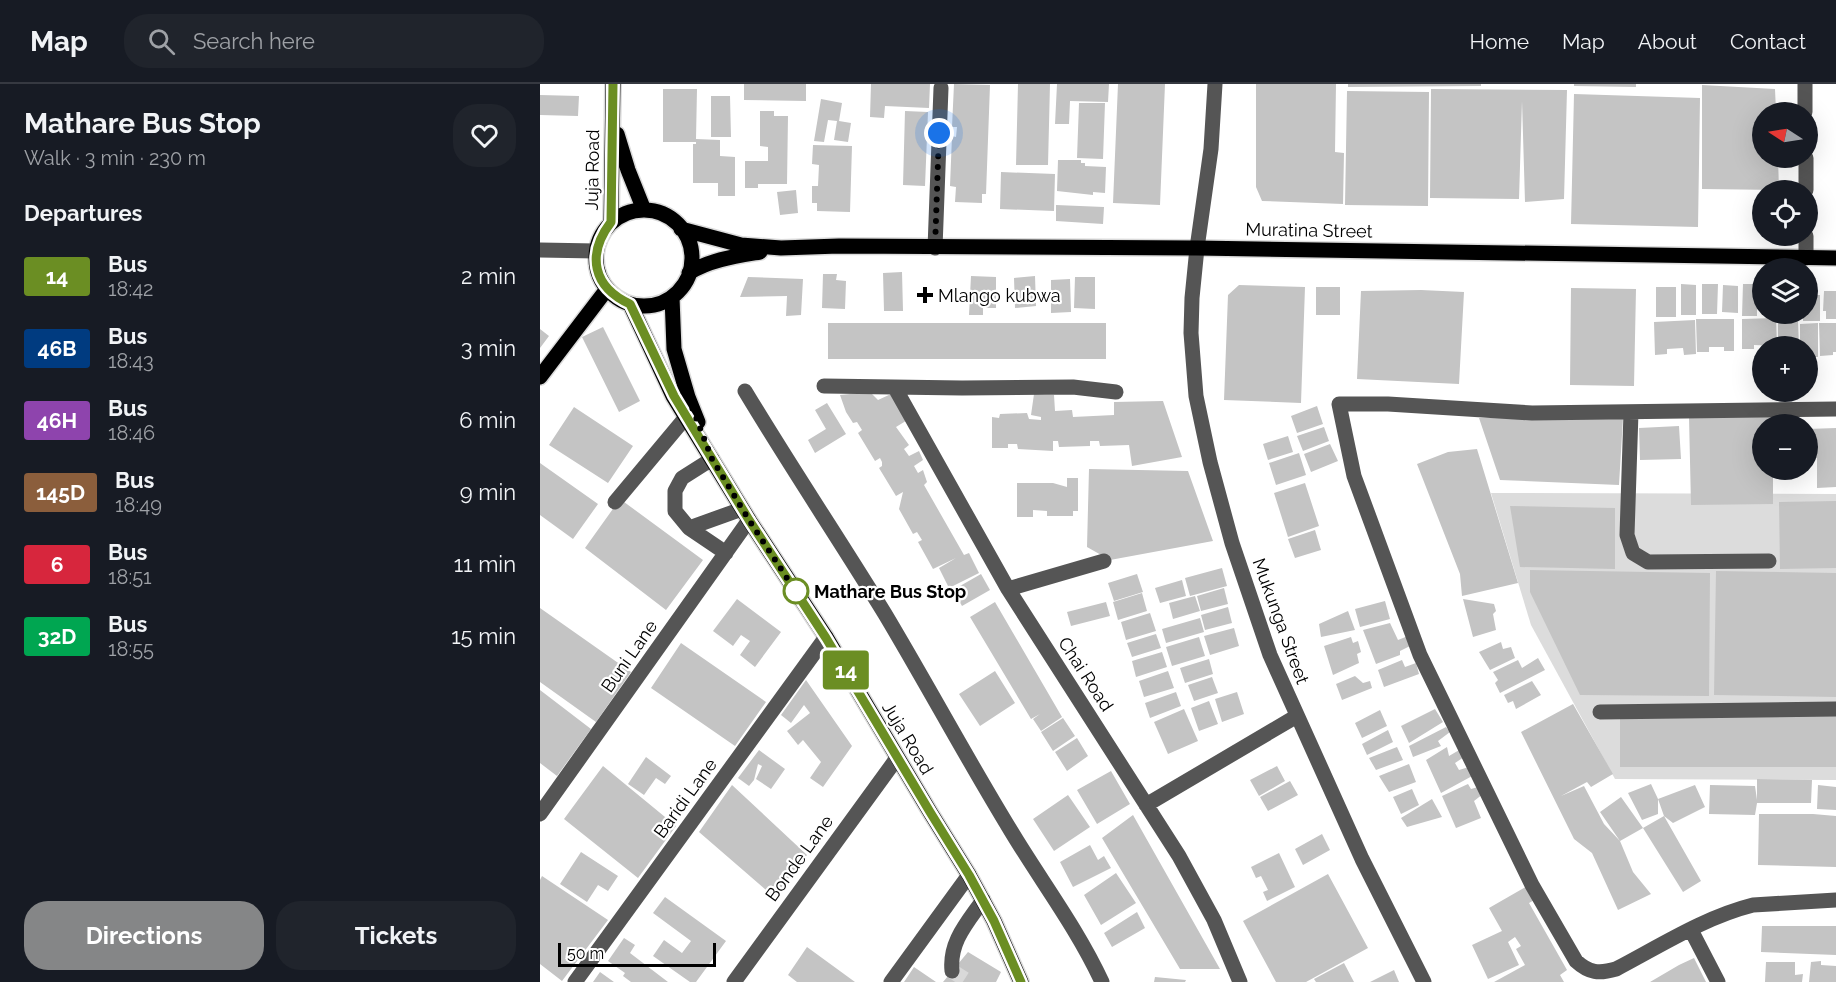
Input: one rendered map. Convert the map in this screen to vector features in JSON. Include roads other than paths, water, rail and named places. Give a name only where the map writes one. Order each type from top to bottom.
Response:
[{"type":"main road","name":"Juja Road","points":[[611,222],[613,84]]},
{"type":"main road","name":"Juja Road","points":[[613,117],[628,170],[644,210]]},
{"type":"main road","points":[[644,210],[665,215],[681,229],[689,242],[692,257],[689,273],[682,286],[672,297],[645,306],[630,304],[607,289],[596,265],[596,251],[601,235],[611,222],[621,215],[644,210]]},
{"type":"main road","name":"Muratina Street","points":[[681,229],[741,244],[781,248],[839,246],[1197,248],[1806,258]]},
{"type":"main road","name":"Muratina Street","points":[[689,273],[697,267],[728,258],[781,248]]},
{"type":"main road","name":"Muratina Street","points":[[1818,258],[1836,258]]},
{"type":"main road","points":[[540,377],[607,289]]},
{"type":"main road","name":"Juja Road","points":[[672,297],[674,350],[688,397],[712,459]]},
{"type":"main road","name":"Juja Road","points":[[630,304],[686,417],[745,514],[826,638],[969,875],[1021,982]]},
{"type":"street","name":"Mukunga Street","points":[[1215,84],[1212,149],[1197,248],[1191,333],[1196,396],[1210,462],[1232,543],[1269,655],[1362,859],[1424,982]]},
{"type":"street","points":[[1805,84],[1805,102]]},
{"type":"street","points":[[935,248],[941,88]]},
{"type":"street","points":[[1806,246],[1806,258]]},
{"type":"street","points":[[540,250],[596,251]]},
{"type":"street","points":[[824,386],[1074,387],[1116,392]]},
{"type":"street","name":"Chai Road","points":[[895,388],[1008,589],[1179,855],[1214,920],[1240,982]]},
{"type":"street","points":[[746,391],[923,677],[1011,831],[1074,928],[1102,982]]},
{"type":"street","points":[[1836,409],[1532,413],[1388,404],[1339,404],[1354,476],[1419,654],[1532,885],[1576,961],[1586,970],[1597,973],[1606,972],[1727,913],[1753,905],[1836,900]]},
{"type":"street","points":[[1631,411],[1627,535],[1633,553],[1648,562],[1769,561]]},
{"type":"street","points":[[615,502],[686,417]]},
{"type":"street","points":[[712,459],[682,478],[675,491],[675,511],[689,528],[726,553]]},
{"type":"street","points":[[689,528],[745,514]]},
{"type":"street","name":"Buni Lane","points":[[540,814],[726,553],[745,514]]},
{"type":"street","points":[[1008,589],[1104,561]]},
{"type":"street","name":"Baridi Lane","points":[[575,982],[826,638]]},
{"type":"street","points":[[1600,712],[1836,709]]},
{"type":"street","points":[[1146,805],[1297,716]]},
{"type":"street","name":"Bonde Lane","points":[[734,982],[897,758]]},
{"type":"street","points":[[891,982],[969,875]]},
{"type":"street","points":[[952,971],[951,959],[956,938],[983,900]]},
{"type":"street","points":[[1691,930],[1718,982]]},
{"type":"tunnel","points":[[952,971],[969,982]]},
{"type":"place","name":"Mlango kubwa","points":[[925,295]]},
{"type":"place","name":"Mathare Bus Stop","points":[[796,591]]}]
